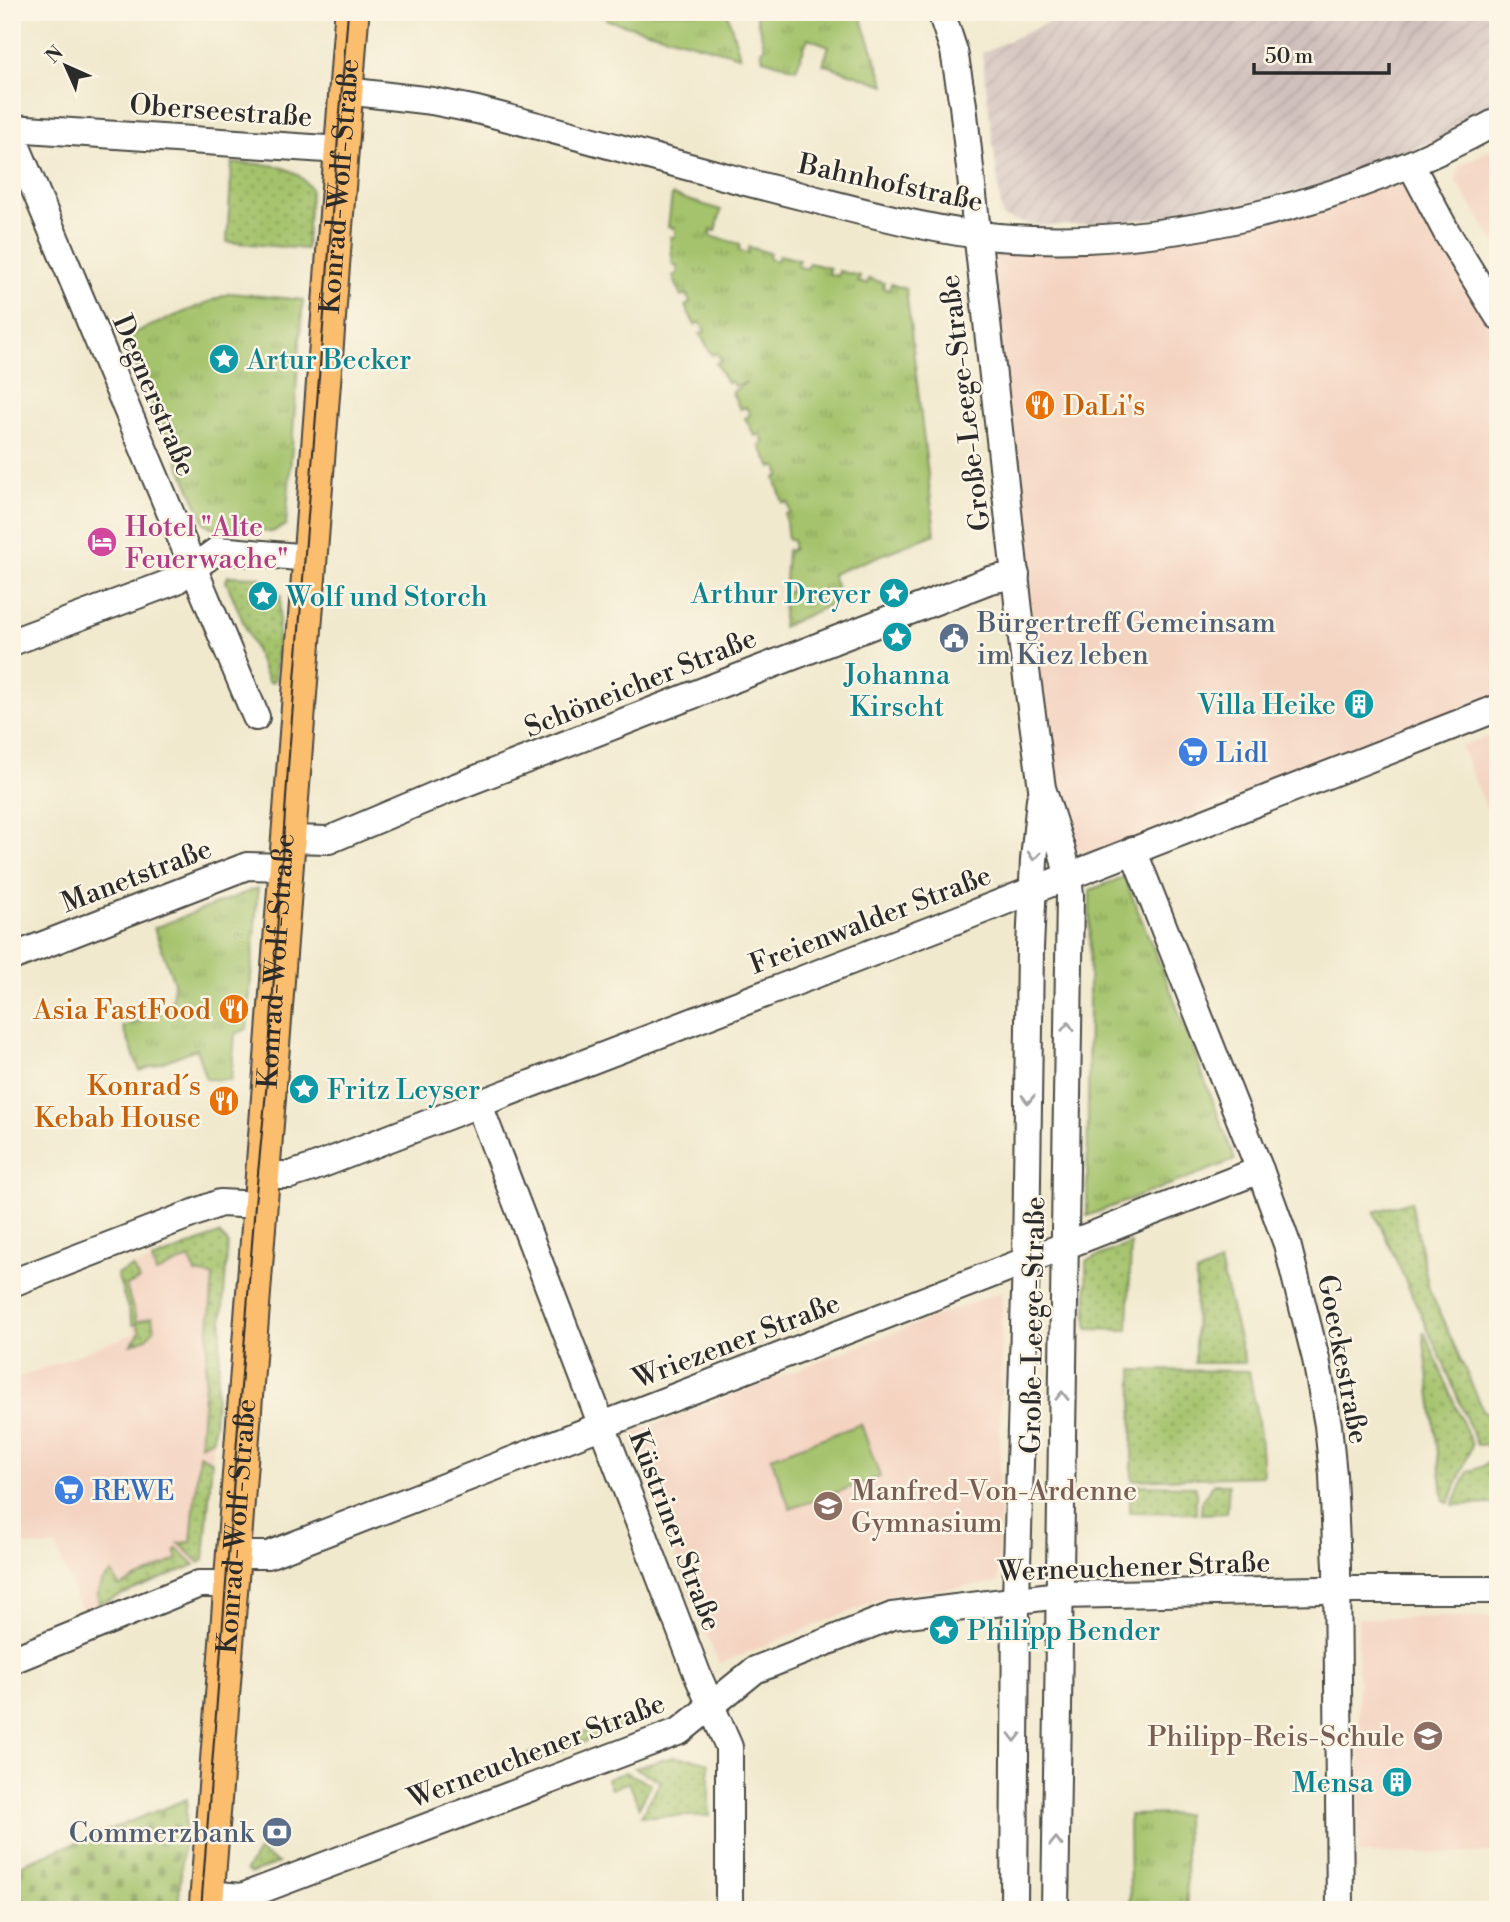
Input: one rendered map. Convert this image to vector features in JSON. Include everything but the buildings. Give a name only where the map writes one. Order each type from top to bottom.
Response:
[{"type":"main road","name":"Konrad-Wolf-Straße","points":[[206,1902],[352,12]]},
{"type":"street","name":"Große-Leege-Straße","points":[[941,12],[957,64],[1042,788],[1069,876],[1055,1910]]},
{"type":"street","name":"Bahnhofstraße","points":[[346,90],[432,101],[477,110],[914,225],[976,234],[1076,239],[1110,238],[1201,225],[1300,203],[1383,177],[1498,121]]},
{"type":"street","name":"Oberseestraße","points":[[12,128],[341,150]]},
{"type":"street","name":"Degnerstraße","points":[[12,135],[256,717]]},
{"type":"street","points":[[1411,165],[1447,233],[1498,316]]},
{"type":"street","points":[[12,642],[175,580],[218,550],[310,558]]},
{"type":"street","name":"Schöneicher Straße","points":[[287,853],[329,839],[445,791],[990,580],[1016,575]]},
{"type":"street","name":"Freienwalder Straße","points":[[12,1283],[220,1203],[261,1190],[1498,708]]},
{"type":"street","name":"Große-Leege-Straße","points":[[1014,1910],[1016,1599],[1026,1259],[1030,948],[1034,860],[1042,788]]},
{"type":"street","name":"Goeckestraße","points":[[1133,849],[1260,1170],[1293,1264],[1317,1359],[1334,1475],[1340,1910]]},
{"type":"street","name":"Manetstraße","points":[[12,957],[287,853]]},
{"type":"street","name":"Küstriner Straße","points":[[479,1105],[729,1747],[729,1910]]},
{"type":"street","name":"Wriezener Straße","points":[[12,1660],[268,1555],[1260,1170]]},
{"type":"street","name":"Werneuchener Straße","points":[[206,1902],[242,1897],[680,1731],[755,1670],[892,1616],[1059,1595],[1498,1590]]},
{"type":"shaded area","points":[[1053,12],[1498,12],[1498,107],[1459,130],[1343,179],[1285,194],[1224,208],[1151,219],[1032,226],[1002,217],[982,53],[1056,19]]},
{"type":"shaded area","points":[[1498,146],[1498,248],[1456,181],[1459,166]]},
{"type":"shaded area","points":[[1405,184],[1498,337],[1498,696],[1094,853],[1079,850],[1071,842],[1054,798],[990,261],[1004,249]]},
{"type":"shaded area","points":[[1498,733],[1498,838],[1461,746]]},
{"type":"shaded area","points":[[189,1258],[194,1271],[213,1275],[200,1444],[213,1439],[212,1461],[199,1454],[191,1542],[179,1542],[200,1563],[195,1565],[177,1548],[178,1559],[118,1587],[112,1574],[109,1575],[97,1598],[99,1604],[82,1611],[56,1547],[12,1545],[12,1380],[135,1333],[133,1325],[137,1323],[140,1332],[132,1344],[152,1317],[138,1322],[126,1285],[139,1280],[133,1267],[152,1260],[156,1272]]},
{"type":"shaded area","name":"Manfred-Von-Ardenne Gymnasium","points":[[1002,1291],[998,1583],[891,1595],[719,1664],[683,1578],[631,1434]]},
{"type":"shaded area","name":"Philipp-Reis-Schule","points":[[1498,1617],[1498,1853],[1359,1854],[1358,1618]]},
{"type":"green space","points":[[727,12],[740,56],[607,20],[606,13]]},
{"type":"green space","points":[[755,12],[859,12],[885,85],[823,64],[829,46],[808,38],[796,69],[763,59],[761,50],[765,48]]},
{"type":"green space","points":[[232,163],[276,166],[295,173],[311,189],[306,249],[227,242]]},
{"type":"green space","points":[[672,195],[721,210],[716,231],[711,230],[710,236],[740,244],[739,251],[748,253],[749,247],[770,253],[769,259],[777,261],[779,255],[799,260],[797,266],[807,269],[809,263],[830,268],[829,274],[838,276],[839,271],[860,276],[858,282],[867,284],[869,279],[884,283],[883,288],[889,290],[891,284],[906,289],[935,534],[832,574],[839,595],[835,597],[836,602],[782,627],[785,592],[790,592],[791,583],[785,582],[787,550],[793,550],[793,540],[788,540],[785,514],[790,513],[788,502],[783,503],[775,478],[780,476],[777,466],[772,468],[760,446],[764,443],[760,434],[755,436],[745,418],[750,415],[746,407],[740,409],[732,392],[747,382],[734,386],[731,381],[727,383],[716,363],[721,361],[717,353],[712,355],[700,334],[705,331],[700,322],[695,325],[685,306],[690,303],[687,294],[681,296],[673,276],[678,273],[677,265],[673,266],[670,237],[675,237],[675,228],[668,227]]},
{"type":"green space","points":[[230,293],[303,300],[286,525],[272,532],[211,527],[205,523],[124,337]]},
{"type":"green space","points":[[228,576],[259,577],[281,596],[275,679],[272,683],[268,681],[226,581]]},
{"type":"green space","points":[[1124,877],[1235,1160],[1087,1216],[1090,890]]},
{"type":"green space","points":[[258,888],[247,1029],[235,1034],[231,1080],[206,1079],[196,1049],[140,1071],[123,1027],[171,1008],[174,982],[154,928]]},
{"type":"green space","points":[[1411,1201],[1429,1289],[1484,1412],[1498,1412],[1498,1444],[1477,1445],[1447,1371],[1374,1212]]},
{"type":"green space","points":[[219,1234],[228,1243],[213,1439],[200,1445],[213,1276],[196,1273],[189,1258],[156,1273],[152,1260]]},
{"type":"green space","points":[[1131,1243],[1128,1330],[1087,1329],[1086,1261]]},
{"type":"green space","points":[[1220,1263],[1245,1363],[1195,1363],[1196,1274]]},
{"type":"green space","points":[[133,1267],[139,1280],[126,1286],[137,1322],[152,1317],[154,1329],[147,1338],[131,1344],[140,1332],[137,1324],[133,1325],[117,1274]]},
{"type":"green space","points":[[1423,1333],[1472,1445],[1449,1503],[1444,1502]]},
{"type":"green space","points":[[1133,1370],[1249,1371],[1260,1433],[1263,1476],[1132,1480]]},
{"type":"green space","points":[[861,1424],[880,1477],[790,1509],[771,1457]]},
{"type":"green space","points":[[1497,1449],[1498,1504],[1453,1505],[1468,1471],[1486,1464]]},
{"type":"green space","points":[[199,1454],[212,1461],[204,1560],[200,1563],[179,1543],[191,1542]]},
{"type":"green space","points":[[1214,1484],[1229,1484],[1227,1513],[1201,1514],[1202,1500]]},
{"type":"green space","points":[[1130,1485],[1196,1486],[1196,1513],[1130,1512]]},
{"type":"green space","points":[[177,1548],[195,1565],[99,1604],[100,1586],[112,1573],[119,1587],[178,1559],[175,1551]]},
{"type":"green space","points":[[620,1718],[623,1727],[527,1764],[523,1756]]},
{"type":"green space","points":[[672,1757],[709,1763],[709,1816],[641,1816],[661,1781],[635,1768]]},
{"type":"green space","points":[[625,1772],[651,1784],[639,1807],[629,1782],[611,1789],[607,1779]]},
{"type":"green space","points":[[187,1799],[178,1910],[12,1910],[12,1868]]},
{"type":"green space","points":[[1185,1814],[1187,1906],[1130,1907],[1129,1815]]},
{"type":"green space","points":[[258,1851],[278,1863],[250,1874],[246,1870]]},
{"type":"tram line","points":[[201,1910],[348,12]]},
{"type":"place","name":"Artur Becker","points":[[224,359]]},
{"type":"place","name":"DaLi's","points":[[1040,405]]},
{"type":"place","name":"Hotel \"Alte Feuerwache\"","points":[[102,542]]},
{"type":"place","name":"Arthur Dreyer","points":[[894,593]]},
{"type":"place","name":"Wolf und Storch","points":[[263,596]]},
{"type":"place","name":"Johanna Kirscht","points":[[897,637]]},
{"type":"place","name":"Bürgertreff Gemeinsam im Kiez leben","points":[[954,638]]},
{"type":"place","name":"Villa Heike","points":[[1359,704]]},
{"type":"place","name":"Lidl","points":[[1193,752]]},
{"type":"place","name":"Asia FastFood","points":[[234,1009]]},
{"type":"place","name":"Fritz Leyser","points":[[304,1089]]},
{"type":"place","name":"Konrad´s Kebab House","points":[[224,1101]]},
{"type":"place","name":"REWE","points":[[69,1490]]},
{"type":"place","name":"Manfred-Von-Ardenne Gymnasium","points":[[828,1506]]},
{"type":"place","name":"Philipp Bender","points":[[944,1630]]},
{"type":"place","name":"Philipp-Reis-Schule","points":[[1428,1736]]},
{"type":"place","name":"Mensa","points":[[1397,1782]]},
{"type":"place","name":"Commerzbank","points":[[277,1832]]}]
